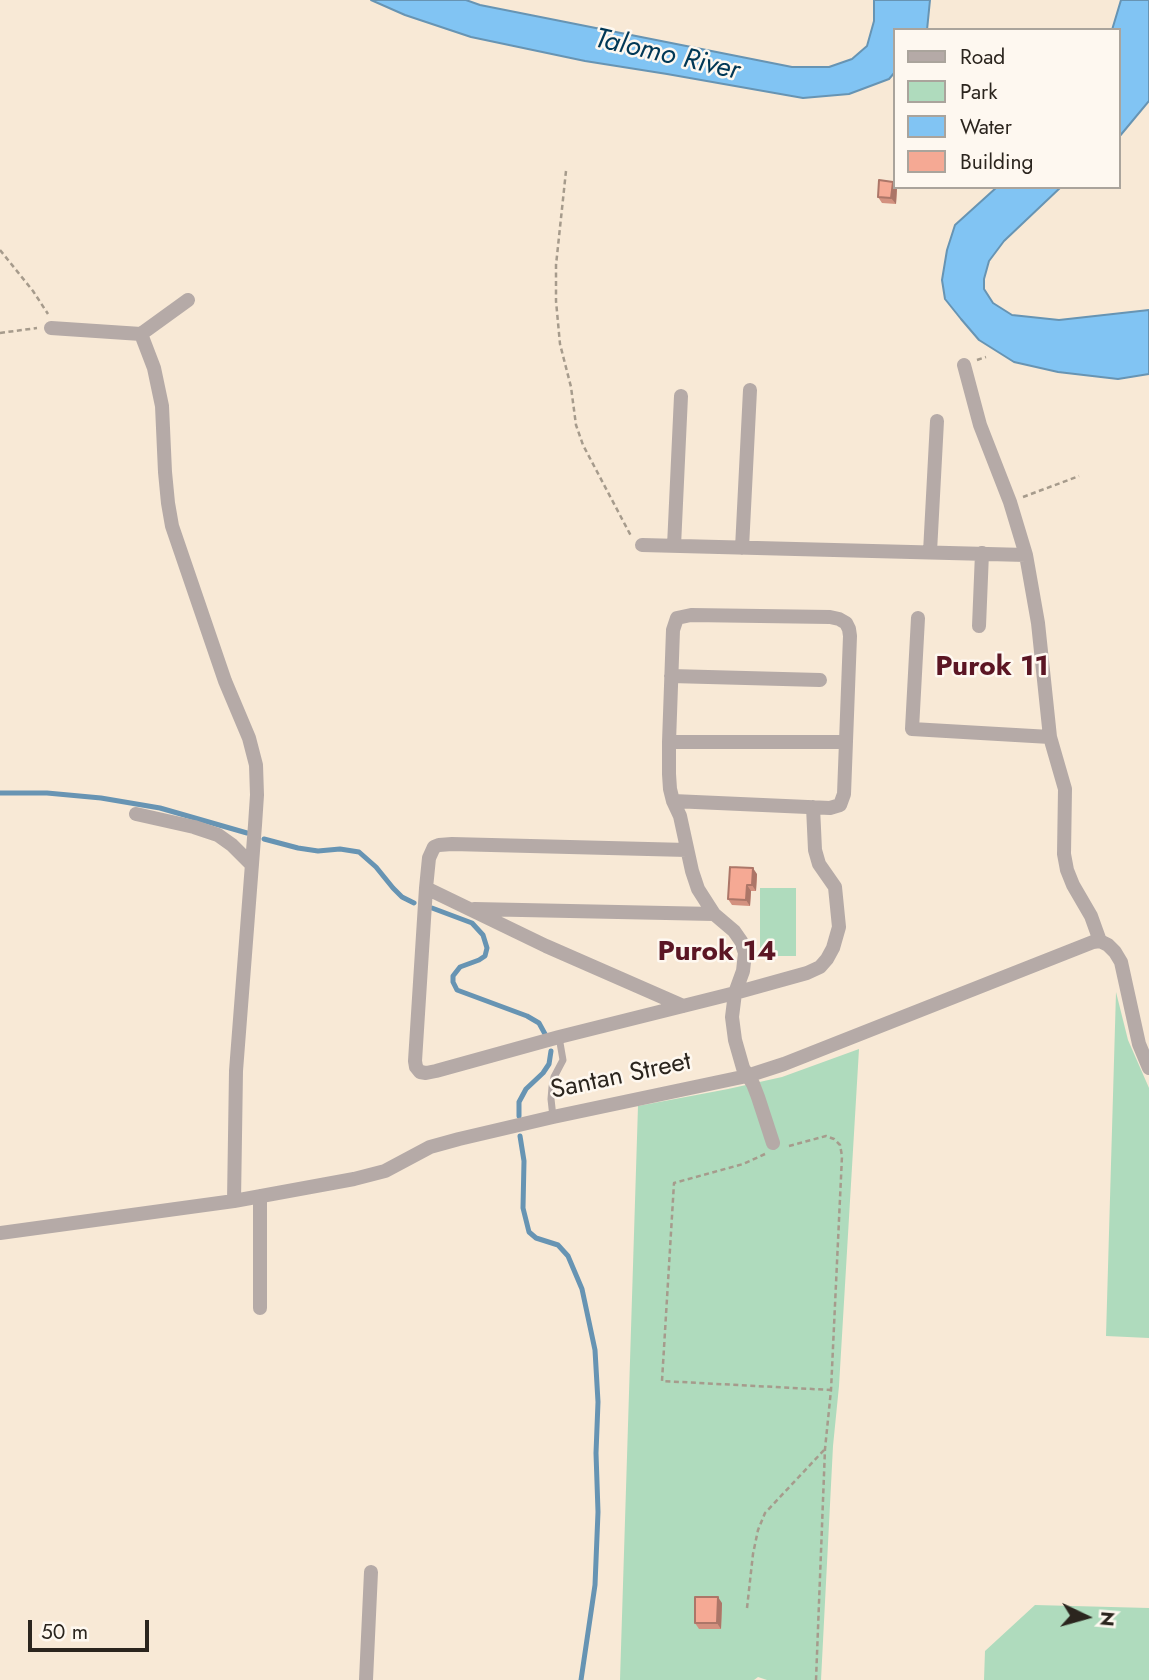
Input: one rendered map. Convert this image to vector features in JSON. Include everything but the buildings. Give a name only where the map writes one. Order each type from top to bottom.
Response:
[{"type":"street","points":[[51,327],[141,334],[188,300]]},
{"type":"street","points":[[141,334],[154,368],[162,406],[167,503],[172,526],[256,765],[257,795],[236,1071],[234,1201]]},
{"type":"street","points":[[964,365],[981,425],[1010,502],[1026,555],[1038,623],[1051,737],[1065,789],[1063,854],[1067,870],[1091,916],[1100,941],[1108,945],[1121,962],[1139,1044],[1149,1068]]},
{"type":"street","points":[[742,548],[750,390]]},
{"type":"street","points":[[674,546],[681,396]]},
{"type":"street","points":[[930,552],[937,421]]},
{"type":"street","points":[[642,545],[1026,555]]},
{"type":"street","points":[[979,626],[982,554]]},
{"type":"street","points":[[673,801],[813,807],[836,807],[843,801],[850,636],[846,623],[839,619],[816,617],[683,616],[677,618],[673,630],[669,742],[669,774],[673,801],[680,816],[698,889],[714,914],[734,931],[745,953],[732,1017],[735,1040],[739,1058],[758,1097],[773,1143]]},
{"type":"street","points":[[918,618],[912,729],[1051,737]]},
{"type":"street","points":[[671,676],[820,680]]},
{"type":"street","points":[[669,742],[846,742]]},
{"type":"street","points":[[687,850],[439,845],[431,850],[426,888],[416,1068],[426,1073],[436,1071],[735,993],[820,967],[834,948],[839,927],[835,887],[824,873],[817,857],[813,807]]},
{"type":"street","points":[[136,814],[218,835],[252,865]]},
{"type":"street","points":[[426,888],[600,971],[683,1006]]},
{"type":"street","points":[[467,909],[714,914]]},
{"type":"street","name":"Santan Street","points":[[0,1233],[234,1201],[354,1179],[385,1171],[430,1147],[553,1117],[747,1076],[795,1060],[1100,941]]},
{"type":"street","points":[[260,1196],[260,1308]]},
{"type":"street","points":[[366,1680],[371,1572]]},
{"type":"lane","points":[[553,1117],[552,1087],[563,1060],[559,1037]]},
{"type":"path","points":[[566,171],[555,265],[556,301],[560,344],[571,387],[576,425],[583,445],[632,537],[642,545]]},
{"type":"path","points":[[0,250],[43,306],[51,327],[0,333]]},
{"type":"path","points":[[1010,502],[1079,476]]},
{"type":"path","points":[[816,1680],[825,1449],[831,1390],[842,1156],[840,1145],[826,1136],[788,1146],[773,1143],[762,1157],[674,1183],[662,1381],[831,1390]]},
{"type":"path","points":[[747,1608],[753,1554],[765,1513],[825,1449]]},
{"type":"green space","points":[[760,888],[796,888],[796,956],[760,956]]},
{"type":"green space","points":[[1116,992],[1128,1040],[1149,1088],[1149,1338],[1106,1336]]},
{"type":"green space","points":[[859,1049],[821,1680],[767,1680],[758,1677],[754,1680],[620,1680],[638,1106],[782,1077]]},
{"type":"green space","points":[[1035,1605],[1149,1608],[1149,1680],[984,1680],[985,1651]]},
{"type":"water","name":"Talomo River","points":[[371,0],[466,0],[792,67],[829,67],[852,59],[867,46],[874,21],[874,0],[930,0],[927,28],[894,28],[894,73],[889,79],[849,94],[803,98],[585,61],[471,37],[405,15]]},
{"type":"water","points":[[1121,0],[1149,0],[1149,101],[1121,135],[1121,28],[1113,28]]},
{"type":"water","points":[[995,189],[1059,189],[1004,241],[989,261],[984,289],[993,303],[1012,315],[1059,320],[1149,310],[1149,374],[1118,379],[1058,372],[1014,362],[979,340],[945,299],[942,280],[955,225]]},
{"type":"waterway","points":[[0,793],[47,793],[101,798],[160,808],[247,833]]},
{"type":"waterway","points":[[264,839],[318,851],[340,849],[359,852],[402,897],[414,903]]},
{"type":"waterway","points":[[432,908],[472,923],[483,935],[487,948],[485,956],[460,967],[453,976],[457,990],[527,1016],[539,1023],[545,1034]]},
{"type":"waterway","points":[[519,1116],[519,1102],[526,1089],[549,1064],[551,1051]]},
{"type":"waterway","points":[[520,1136],[524,1161],[523,1208],[529,1232],[536,1238],[558,1245],[568,1256],[582,1289],[595,1350],[598,1402],[595,1585],[581,1680]]},
{"type":"district","name":"Purok 11","points":[[992,668]]},
{"type":"district","name":"Purok 14","points":[[717,953]]}]
